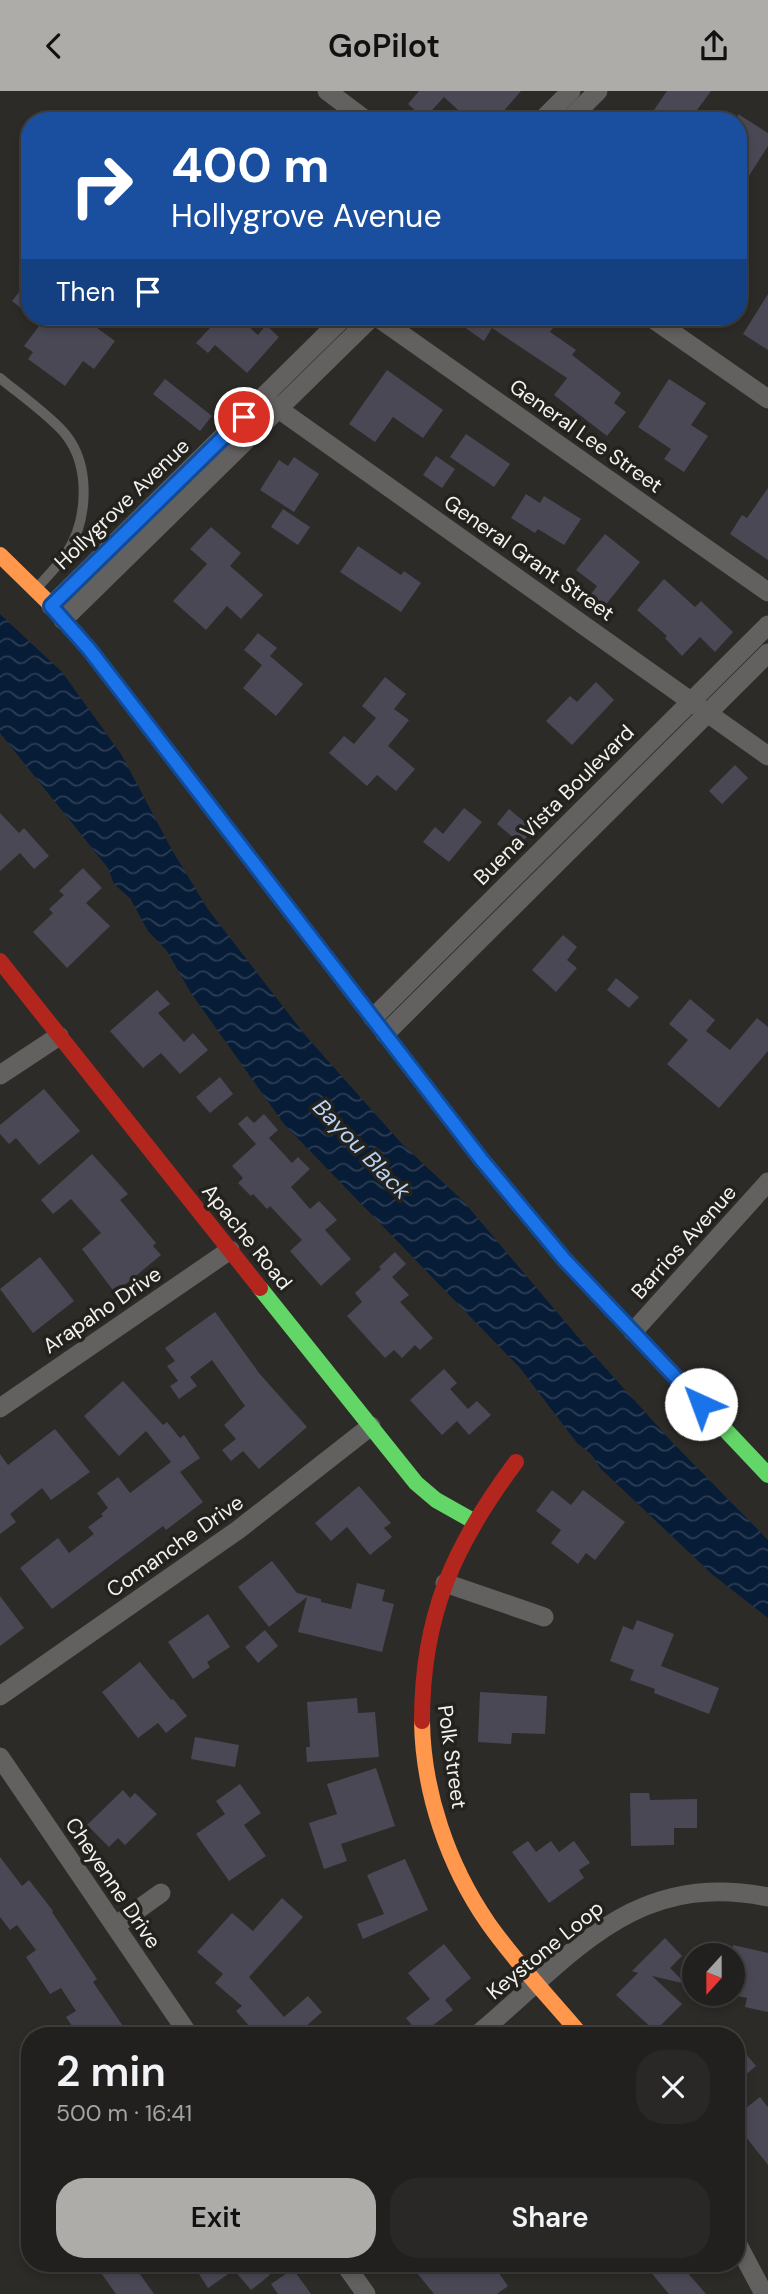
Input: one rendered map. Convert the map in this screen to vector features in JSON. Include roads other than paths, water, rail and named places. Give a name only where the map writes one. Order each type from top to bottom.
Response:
[{"type":"street","points":[[327,91],[355,112]]},
{"type":"street","points":[[550,112],[571,91]]},
{"type":"street","points":[[577,112],[598,91]]},
{"type":"street","name":"Hollygrove Avenue","points":[[271,403],[336,326]]},
{"type":"street","name":"Hollygrove Avenue","points":[[57,613],[271,403],[361,326]]},
{"type":"street","name":"General Lee Street","points":[[390,326],[768,592]]},
{"type":"street","points":[[663,326],[768,400]]},
{"type":"street","name":"General Grant Street","points":[[271,403],[768,756]]},
{"type":"street","points":[[0,555],[89,649],[481,1159],[564,1259],[768,1475]]},
{"type":"street","name":"Buena Vista Boulevard","points":[[379,1026],[691,701],[768,625]]},
{"type":"street","name":"Buena Vista Boulevard","points":[[379,1026],[768,653]]},
{"type":"street","name":"Apache Road","points":[[0,961],[429,1496],[475,1522]]},
{"type":"street","points":[[0,1075],[59,1036]]},
{"type":"street","name":"Barrios Avenue","points":[[633,1332],[768,1182]]},
{"type":"street","name":"Arapaho Drive","points":[[0,1408],[230,1250]]},
{"type":"street","name":"Comanche Drive","points":[[0,1696],[238,1530],[371,1426]]},
{"type":"street","name":"Polk Street","points":[[516,1462],[488,1498],[456,1556],[431,1623],[421,1679],[425,1754],[431,1802],[447,1848],[477,1905],[504,1946],[574,2027]]},
{"type":"street","points":[[445,1583],[544,1617]]},
{"type":"street","name":"Cheyenne Drive","points":[[0,1757],[184,2027]]},
{"type":"street","name":"Keystone Loop","points":[[486,2027],[597,1931],[634,1909],[686,1893],[731,1890],[768,1897]]},
{"type":"street","points":[[115,1926],[161,1893]]},
{"type":"street","points":[[745,2258],[764,2294]]},
{"type":"street","points":[[350,2272],[366,2294]]},
{"type":"lane","points":[[0,379],[66,434],[79,456],[84,493],[79,525],[67,552],[36,590]]},
{"type":"water","name":"Bayou Black","points":[[0,614],[62,672],[121,754],[172,850],[207,908],[305,1035],[402,1144],[464,1202],[583,1343],[671,1441],[768,1540],[768,1618],[713,1575],[601,1469],[591,1454],[577,1443],[520,1368],[284,1124],[191,993],[167,951],[148,931],[130,898],[114,884],[108,868],[0,733]]}]
